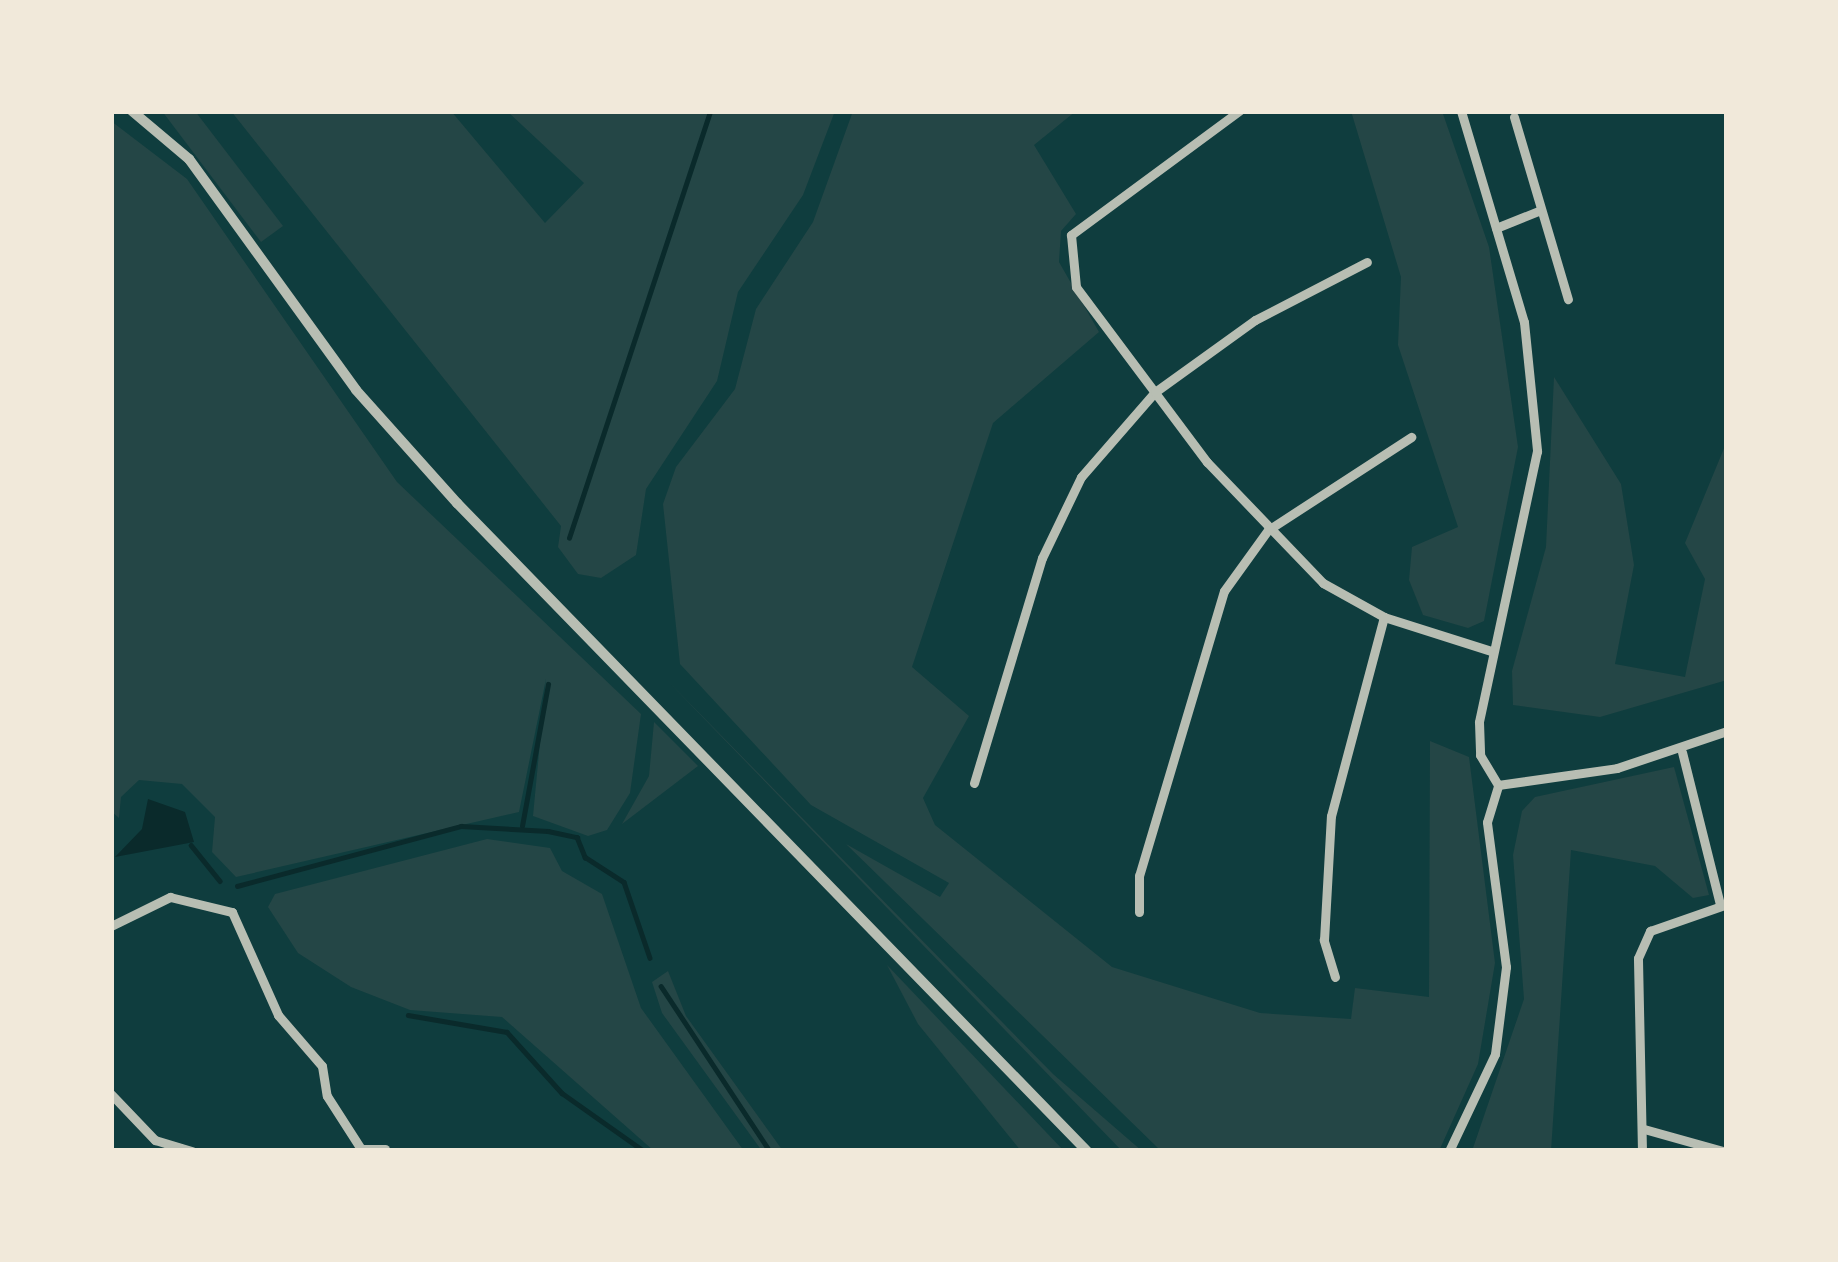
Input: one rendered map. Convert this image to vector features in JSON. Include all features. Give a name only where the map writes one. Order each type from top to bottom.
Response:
[{"type":"street","points":[[133,111],[189,159],[356,390],[457,503],[1087,1151]]},
{"type":"street","points":[[1239,111],[1071,235],[1076,287],[1268,530],[1323,583],[1384,616],[1491,651]]},
{"type":"street","points":[[1449,1151],[1495,1054],[1501,1010],[1506,967],[1486,822],[1498,785],[1480,755],[1491,651],[1538,451],[1524,322],[1461,111]]},
{"type":"street","points":[[1514,117],[1568,299]]},
{"type":"street","points":[[1496,228],[1541,210]]},
{"type":"street","points":[[974,783],[1061,512],[1155,392],[1255,320],[1367,262]]},
{"type":"street","points":[[1139,912],[1204,635],[1268,530],[1411,437]]},
{"type":"street","points":[[1335,977],[1324,940],[1331,816],[1384,616]]},
{"type":"street","points":[[1498,785],[1682,752],[1727,731]]},
{"type":"street","points":[[1642,1151],[1638,958],[1650,931],[1724,904],[1682,752]]},
{"type":"street","points":[[111,926],[170,897],[232,912],[278,1015],[322,1066],[327,1096],[361,1149],[385,1149]]},
{"type":"street","points":[[113,1101],[155,1140],[192,1151]]},
{"type":"street","points":[[1644,1130],[1723,1151]]},
{"type":"shaded area","points":[[162,111],[195,111],[283,226],[261,242]]},
{"type":"shaded area","points":[[231,111],[451,111],[545,223],[584,183],[507,111],[835,111],[803,195],[738,292],[717,381],[646,489],[636,555],[601,578],[578,574],[558,547],[561,526]]},
{"type":"shaded area","points":[[853,111],[1076,111],[1034,145],[1076,214],[1061,231],[1059,262],[1099,332],[993,423],[912,667],[969,716],[923,798],[935,825],[1112,967],[1260,1013],[1351,1019],[1355,988],[1429,997],[1430,741],[1469,757],[1495,963],[1478,1064],[1439,1151],[1161,1151],[846,844],[940,897],[949,883],[811,805],[680,664],[663,504],[676,467],[735,389],[756,309],[813,222]]},
{"type":"shaded area","points":[[1351,111],[1442,111],[1489,247],[1518,447],[1484,621],[1468,628],[1423,615],[1409,580],[1412,547],[1458,527],[1398,345],[1401,277]]},
{"type":"shaded area","points":[[111,121],[187,179],[397,482],[641,714],[630,793],[607,830],[588,836],[533,816],[546,679],[519,812],[236,877],[212,852],[215,817],[182,784],[139,780],[121,797],[119,818],[111,811]]},
{"type":"shaded area","points":[[1554,377],[1621,484],[1634,565],[1615,664],[1685,677],[1705,579],[1685,543],[1727,441],[1727,680],[1600,717],[1513,705],[1512,671],[1546,547]]},
{"type":"shaded area","points":[[661,674],[1053,1074],[1142,1151],[1122,1151]]},
{"type":"shaded area","points":[[654,722],[698,766],[622,824],[649,776]]},
{"type":"shaded area","points":[[1674,767],[1709,895],[1693,898],[1655,866],[1571,850],[1551,1151],[1472,1151],[1524,999],[1513,855],[1522,811],[1535,797]]},
{"type":"shaded area","points":[[148,799],[185,812],[194,842],[115,857],[142,829]]},
{"type":"shaded area","points":[[487,839],[550,848],[562,871],[602,894],[641,1008],[744,1151],[654,1151],[502,1017],[410,1010],[351,987],[298,953],[268,907],[275,894]]},
{"type":"shaded area","points":[[887,965],[1064,1151],[1021,1151],[918,1024]]},
{"type":"shaded area","points":[[668,971],[686,1016],[783,1151],[762,1151],[662,1013],[652,982]]},
{"type":"waterway","points":[[569,538],[710,111]]},
{"type":"waterway","points":[[522,826],[548,684]]},
{"type":"waterway","points":[[237,886],[461,826],[548,831],[577,837],[585,857],[624,882],[650,958]]},
{"type":"waterway","points":[[191,845],[220,881]]},
{"type":"waterway","points":[[661,986],[770,1151]]},
{"type":"waterway","points":[[408,1015],[507,1032],[562,1093],[644,1151]]}]
